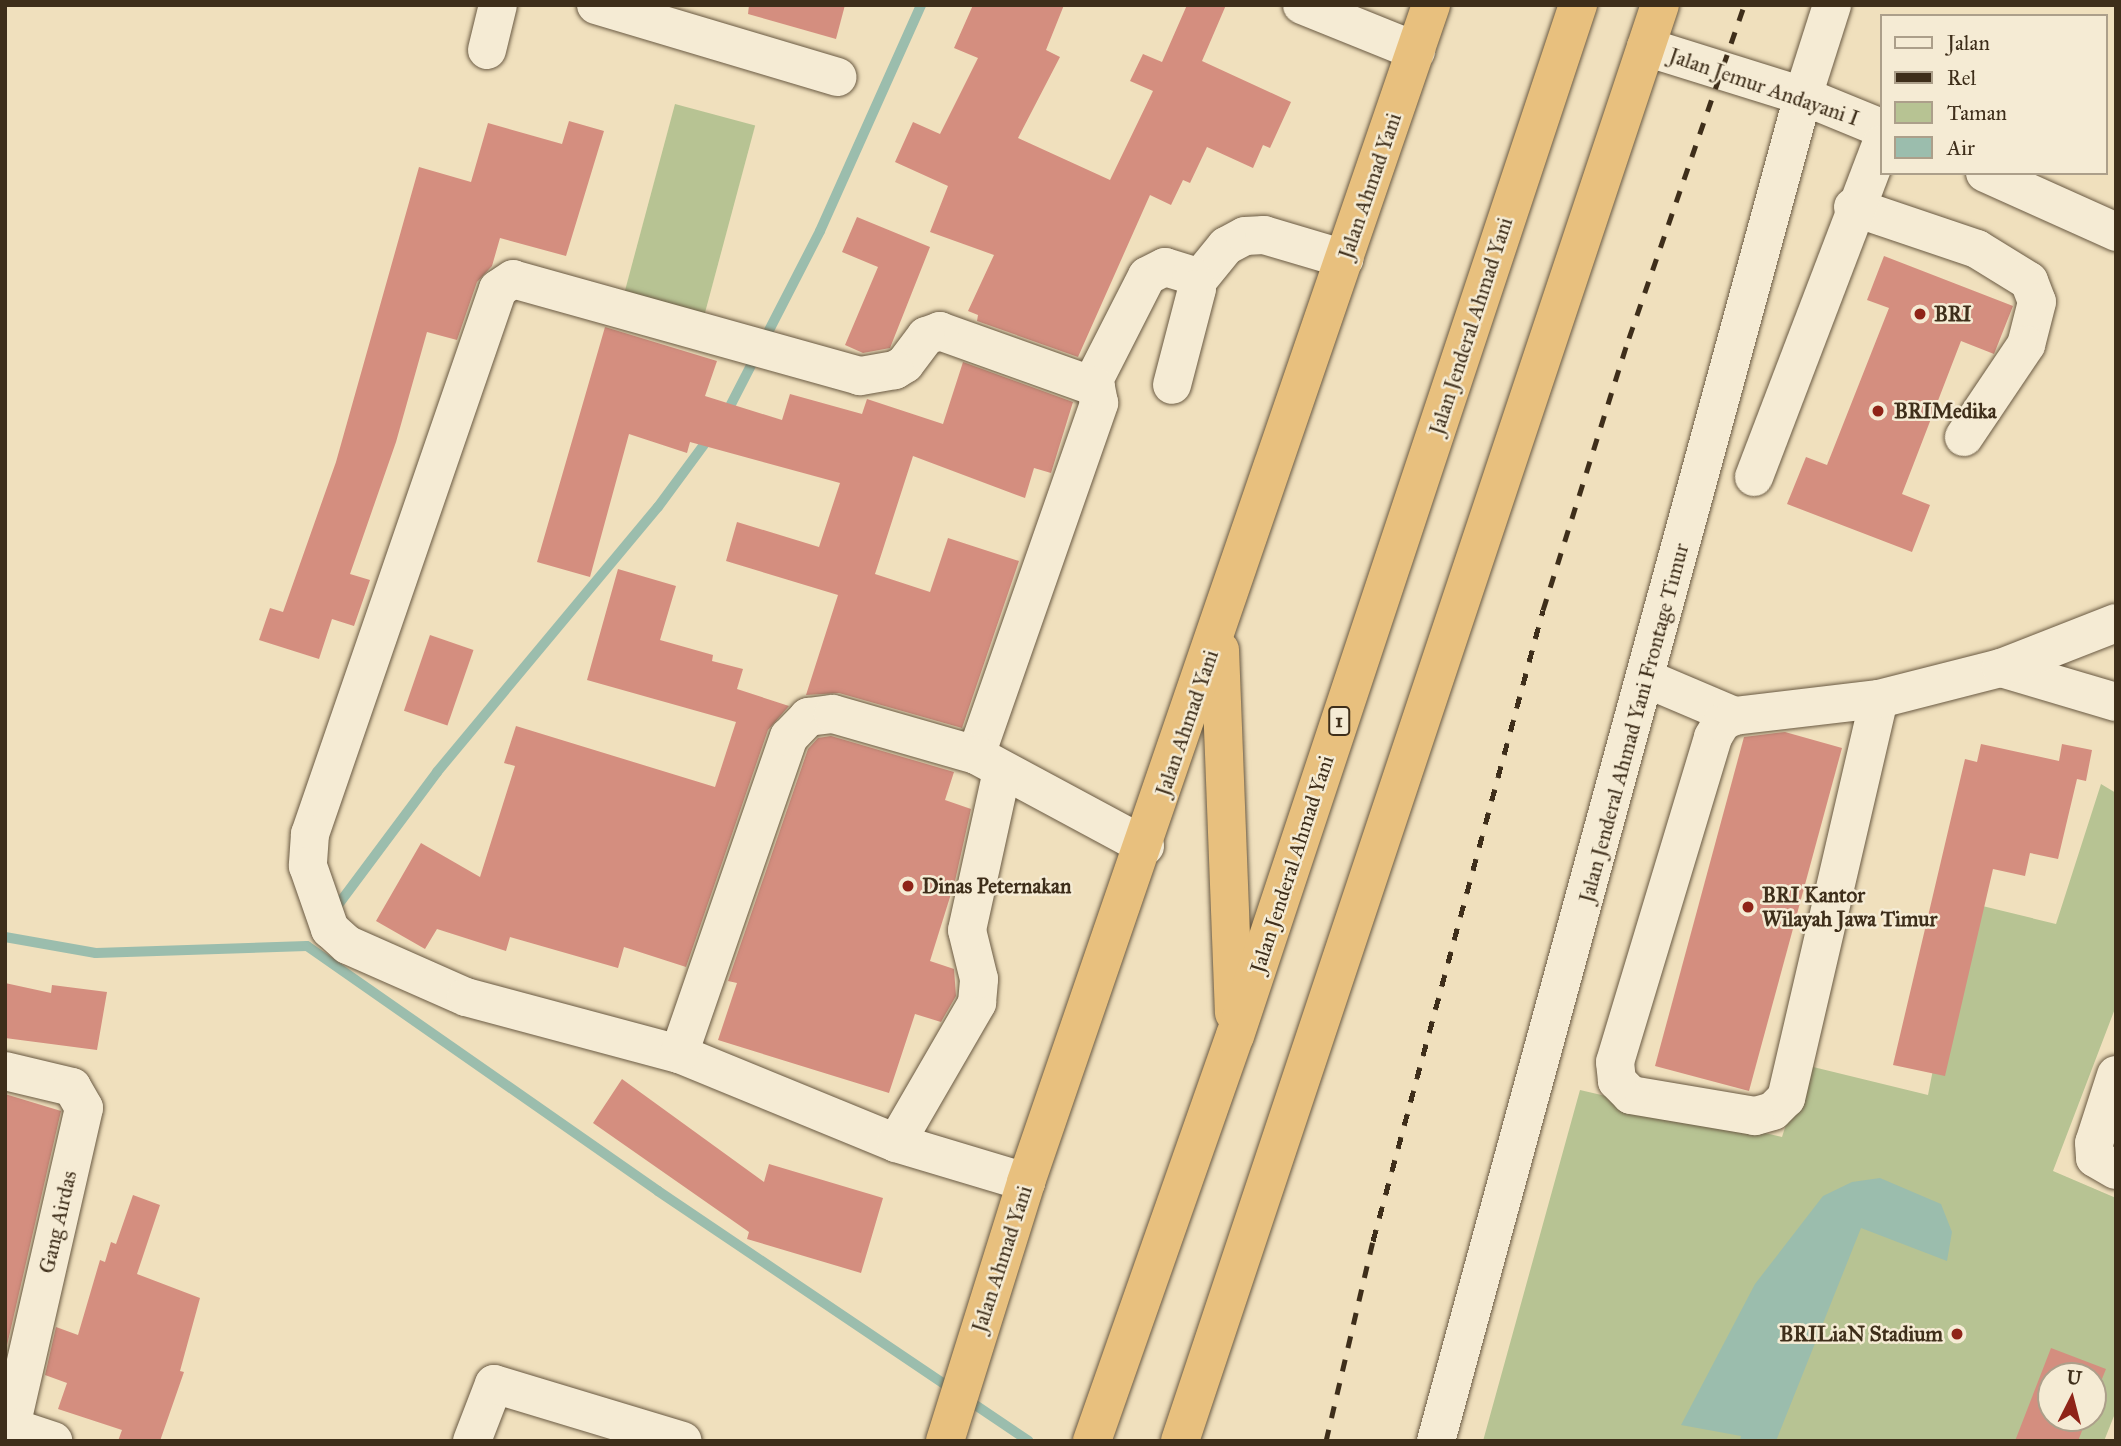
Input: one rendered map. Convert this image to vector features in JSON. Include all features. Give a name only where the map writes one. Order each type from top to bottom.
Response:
[{"type":"highway","name":"Jalan Ahmad Yani","points":[[945,1441],[1026,1182],[1145,846],[1431,5]]},
{"type":"highway","name":"Jalan Jenderal Ahmad Yani","points":[[1093,1438],[1234,1036],[1577,5]]},
{"type":"highway","points":[[1180,1441],[1660,5]]},
{"type":"highway","points":[[1219,626],[1234,1036]]},
{"type":"street","points":[[486,50],[498,5]]},
{"type":"street","points":[[596,5],[837,77]]},
{"type":"street","points":[[1302,5],[1416,51]]},
{"type":"street","name":"Jalan Jenderal Ahmad Yani Frontage Timur","points":[[1436,1441],[1647,679],[1803,96],[1832,5]]},
{"type":"street","name":"Jalan Jemur Andayani I","points":[[1646,47],[1803,96],[1880,128]]},
{"type":"street","points":[[1754,477],[1853,208],[1880,146]]},
{"type":"street","points":[[1990,175],[2109,224]]},
{"type":"street","points":[[1853,208],[1977,249],[2029,281],[2037,302],[2026,345],[1964,437]]},
{"type":"street","points":[[1195,284],[1226,246],[1245,236],[1264,234],[1345,259]]},
{"type":"street","points":[[896,1143],[977,1003],[979,979],[967,930],[989,763],[1099,403],[1092,384],[1147,276],[1160,267],[1171,267],[1191,275],[1195,284],[1196,305],[1172,385]]},
{"type":"street","points":[[1026,1182],[896,1143],[679,1054],[466,997],[348,945],[330,929],[308,866],[310,834],[501,284],[513,279],[860,376],[884,375],[905,363],[926,336],[940,331],[1092,384]]},
{"type":"street","points":[[1879,699],[1786,1098],[1773,1111],[1755,1116],[1631,1095],[1617,1081],[1615,1062],[1713,737],[1722,722],[1734,716],[1879,699],[2001,668],[2116,623]]},
{"type":"street","points":[[2001,668],[2116,702]]},
{"type":"street","points":[[1647,679],[1734,716]]},
{"type":"street","points":[[679,1054],[789,737],[808,717],[833,714],[989,763],[1145,846]]},
{"type":"street","name":"Gang Airdas","points":[[5,1071],[72,1087],[84,1108],[8,1426]]},
{"type":"street","points":[[2116,1075],[2094,1143],[2095,1158],[2116,1170]]},
{"type":"street","points":[[472,1441],[494,1384],[683,1441]]},
{"type":"street","points":[[8,1426],[53,1441]]},
{"type":"green space","points":[[675,104],[755,125],[704,317],[624,295]]},
{"type":"green space","points":[[2101,784],[2116,793],[2116,1006],[2053,1171],[2116,1198],[2116,1411],[2104,1441],[1483,1441],[1580,1090],[1782,1137],[1805,1065],[1928,1095],[1966,902],[2056,924]]},
{"type":"water","points":[[1880,1178],[1941,1204],[1952,1232],[1947,1261],[1861,1228],[1776,1441],[1740,1441],[1741,1436],[1681,1425],[1755,1284],[1823,1196],[1852,1182]]},
{"type":"building","points":[[749,5],[845,5],[836,39],[748,14]]},
{"type":"building","points":[[973,5],[1064,5],[1046,50],[1060,57],[1018,138],[1110,180],[1153,91],[1130,81],[1143,54],[1162,62],[1187,5],[1226,5],[1202,61],[1291,102],[1270,148],[1263,145],[1253,168],[1207,147],[1190,183],[1183,180],[1171,205],[1150,195],[1078,357],[977,321],[978,315],[968,311],[994,255],[930,232],[948,186],[895,162],[913,122],[940,134],[978,58],[954,48]]},
{"type":"building","points":[[569,121],[604,131],[566,256],[500,238],[492,266],[477,282],[457,340],[427,332],[396,442],[350,574],[370,580],[354,626],[332,619],[319,659],[259,640],[270,608],[283,612],[336,462],[419,167],[471,182],[488,123],[562,144]]},
{"type":"building","points":[[857,217],[930,247],[890,348],[863,353],[845,345],[878,267],[842,252]]},
{"type":"building","points":[[1884,256],[2013,306],[1994,354],[1961,341],[1902,494],[1930,505],[1912,552],[1787,504],[1806,457],[1827,465],[1889,308],[1867,300]]},
{"type":"building","points":[[605,327],[717,361],[705,396],[782,420],[790,394],[862,414],[867,399],[943,424],[963,362],[1073,402],[1051,473],[1034,468],[1025,498],[913,456],[875,574],[930,592],[948,538],[1019,561],[962,728],[839,693],[806,695],[838,595],[726,561],[737,522],[819,547],[840,483],[690,442],[687,453],[629,434],[590,577],[537,562]]},
{"type":"building","points":[[618,569],[676,586],[660,640],[713,655],[712,661],[743,669],[737,689],[789,706],[768,730],[686,967],[624,947],[618,968],[510,937],[506,951],[437,929],[425,949],[376,921],[421,843],[480,877],[515,766],[504,763],[516,726],[715,787],[736,722],[587,680]]},
{"type":"building","points":[[430,635],[473,650],[447,726],[404,711]]},
{"type":"building","name":"BRI Kantor Wilayah Jawa Timur","points":[[1785,732],[1842,748],[1749,1091],[1655,1066],[1744,737]]},
{"type":"building","points":[[831,736],[954,772],[945,800],[971,809],[955,881],[930,961],[954,969],[956,996],[941,1022],[915,1014],[889,1093],[718,1040],[737,983],[728,981],[808,749],[818,738]]},
{"type":"building","points":[[1981,744],[2059,761],[2062,744],[2092,750],[2086,781],[2077,779],[2058,859],[2030,853],[2025,876],[1993,869],[1945,1076],[1893,1065],[1965,759],[1977,762]]},
{"type":"building","points":[[5,983],[51,993],[52,985],[107,992],[97,1050],[5,1038]]},
{"type":"building","points":[[622,1079],[764,1182],[769,1164],[883,1198],[861,1273],[747,1239],[749,1232],[593,1123]]},
{"type":"building","points":[[5,1094],[61,1111],[5,1354]]},
{"type":"building","points":[[133,1195],[160,1205],[137,1274],[200,1298],[180,1371],[184,1372],[160,1441],[118,1441],[122,1430],[58,1409],[67,1383],[45,1375],[56,1327],[78,1335],[100,1260],[105,1262],[111,1242],[116,1244]]},
{"type":"building","points":[[2051,1348],[2088,1362],[2046,1362]]},
{"type":"building","points":[[2037,1384],[2037,1432],[2082,1432],[2078,1441],[2015,1441]]},
{"type":"waterway","points":[[725,416],[820,231],[921,5]]},
{"type":"waterway","points":[[332,913],[437,772],[658,507],[711,435]]},
{"type":"waterway","points":[[5,937],[96,953],[307,946],[658,1191],[1029,1441]]},
{"type":"railway","points":[[1326,1441],[1373,1241],[1543,610],[1629,338],[1744,5]]},
{"type":"place","name":"BRI","points":[[1920,314]]},
{"type":"place","name":"BRIMedika","points":[[1878,411]]},
{"type":"place","name":"Dinas Peternakan","points":[[908,886]]},
{"type":"place","name":"BRI Kantor Wilayah Jawa Timur","points":[[1748,907]]},
{"type":"place","name":"BRILiaN Stadium","points":[[1957,1334]]}]
